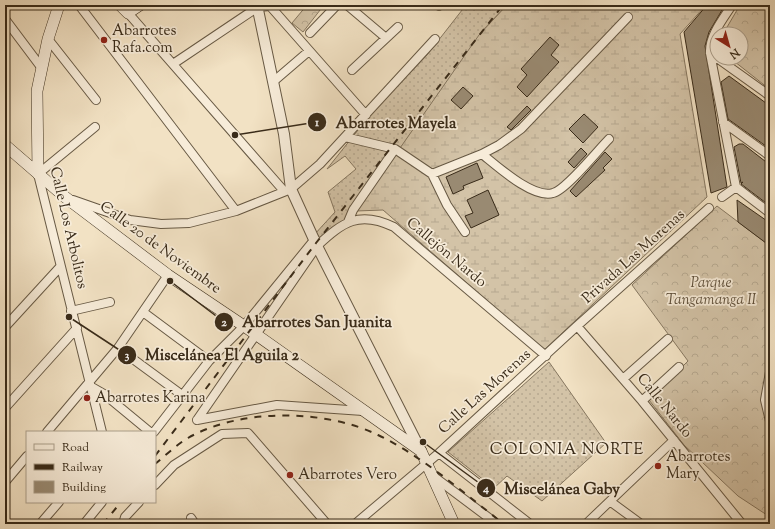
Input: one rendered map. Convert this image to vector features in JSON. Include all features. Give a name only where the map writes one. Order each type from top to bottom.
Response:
[{"type":"main road","name":"Calle Los Arbolitos","points":[[38,174],[37,91],[48,38],[59,5]]},
{"type":"main road","points":[[124,9],[140,5]]},
{"type":"main road","name":"Calle 20 de Noviembre","points":[[5,145],[65,197],[168,275],[244,326],[421,452]]},
{"type":"main road","points":[[421,452],[454,524]]},
{"type":"street","points":[[79,5],[236,211]]},
{"type":"street","points":[[174,64],[258,6],[270,5],[366,114]]},
{"type":"street","points":[[310,33],[337,5]]},
{"type":"street","points":[[346,5],[386,38]]},
{"type":"street","points":[[719,26],[732,5]]},
{"type":"street","points":[[258,6],[284,134],[288,190]]},
{"type":"street","points":[[124,9],[288,190],[316,242],[421,452]]},
{"type":"street","points":[[432,174],[482,154],[499,145],[521,129],[628,17]]},
{"type":"street","points":[[5,19],[41,67]]},
{"type":"street","points":[[352,70],[398,27]]},
{"type":"street","points":[[48,38],[96,100]]},
{"type":"street","points":[[65,197],[130,220],[161,224],[189,223],[236,211],[288,190],[320,164],[435,39]]},
{"type":"street","points":[[274,81],[309,51]]},
{"type":"street","points":[[712,66],[736,187],[770,213]]},
{"type":"street","points":[[729,66],[770,95]]},
{"type":"street","points":[[723,122],[770,156]]},
{"type":"street","points":[[38,174],[95,127]]},
{"type":"street","points":[[345,138],[395,149],[432,174],[447,205],[465,232]]},
{"type":"street","points":[[482,154],[515,180],[540,193],[553,193],[565,185],[609,140]]},
{"type":"street","points":[[348,222],[353,210],[395,149]]},
{"type":"street","name":"Calle Los Arbolitos","points":[[38,174],[102,431]]},
{"type":"street","points":[[722,197],[736,187]]},
{"type":"street","name":"Privada Las Morenas","points":[[577,326],[709,208]]},
{"type":"street","name":"Callejón Nardo","points":[[316,242],[348,222],[364,219],[378,219],[394,227],[546,356]]},
{"type":"street","points":[[155,431],[209,360],[244,326],[316,242]]},
{"type":"street","points":[[316,242],[256,335],[197,420],[277,405],[362,411]]},
{"type":"street","points":[[5,327],[60,267]]},
{"type":"street","points":[[48,431],[118,348],[168,275]]},
{"type":"street","points":[[72,311],[110,302]]},
{"type":"street","points":[[143,312],[209,360]]},
{"type":"street","name":"Calle Las Morenas","points":[[355,524],[364,521],[577,326]]},
{"type":"street","name":"Calle Nardo","points":[[577,326],[624,379],[742,524]]},
{"type":"street","points":[[5,408],[77,328]]},
{"type":"street","points":[[624,379],[668,339]]},
{"type":"street","points":[[118,348],[182,395]]},
{"type":"street","points":[[642,401],[679,367]]},
{"type":"street","points":[[770,372],[765,400],[770,421]]},
{"type":"street","points":[[89,384],[104,394],[149,431]]},
{"type":"street","points":[[156,484],[174,465],[222,434],[248,432],[327,524]]},
{"type":"street","points":[[586,524],[611,502],[674,440]]},
{"type":"street","points":[[439,453],[530,524]]},
{"type":"street","points":[[5,482],[26,457]]},
{"type":"street","points":[[432,475],[497,524]]},
{"type":"street","points":[[611,502],[641,524]]},
{"type":"street","points":[[40,524],[58,503]]},
{"type":"street","points":[[84,524],[101,503]]},
{"type":"street","points":[[123,524],[125,517],[138,503]]},
{"type":"green space","points":[[307,5],[324,5],[303,32],[292,23]]},
{"type":"green space","points":[[466,5],[507,5],[484,29],[359,207],[319,242],[314,235],[335,212],[328,192],[356,169],[345,156],[327,169],[370,115],[427,55]]},
{"type":"green space","points":[[507,5],[706,5],[680,34],[707,197],[544,350],[383,210],[356,211],[479,35]]},
{"type":"green space","points":[[740,5],[770,5],[770,86],[768,88],[740,66],[749,66],[749,26],[728,26]]},
{"type":"green space","name":"Parque Tangamanga II","points":[[717,206],[770,246],[770,517],[738,496],[684,445],[649,400],[688,361],[632,285]]},
{"type":"green space","points":[[549,362],[606,443],[542,501],[507,476],[494,488],[448,452]]},
{"type":"building","points":[[707,5],[725,5],[713,26],[709,26],[705,46],[727,187],[711,193],[684,32]]},
{"type":"building","points":[[550,37],[559,45],[551,55],[559,62],[527,97],[517,87],[527,75],[521,69]]},
{"type":"building","points":[[729,76],[770,106],[770,149],[728,119],[721,82]]},
{"type":"building","points":[[463,87],[473,96],[461,109],[451,100]]},
{"type":"building","points":[[527,106],[531,110],[511,130],[507,127]]},
{"type":"building","points":[[584,114],[598,127],[583,143],[569,129]]},
{"type":"building","points":[[739,144],[743,144],[770,165],[770,206],[741,184],[743,182],[741,183],[734,147]]},
{"type":"building","points":[[581,148],[587,154],[574,168],[568,162]]},
{"type":"building","points":[[605,152],[612,159],[603,168],[605,170],[576,197],[570,191]]},
{"type":"building","points":[[477,163],[483,178],[463,186],[464,189],[453,194],[446,177]]},
{"type":"building","points":[[488,190],[499,215],[471,228],[465,216],[473,213],[467,200]]},
{"type":"building","points":[[737,200],[770,223],[770,246],[738,222]]},
{"type":"railway","points":[[156,455],[316,243],[503,5]]},
{"type":"railway","points":[[156,463],[188,438],[209,428],[232,421],[257,417],[283,416],[333,420],[357,426],[395,444],[443,476],[504,524]]},
{"type":"railway","points":[[103,524],[120,503]]},
{"type":"place","name":"Abarrotes Rafa.com","points":[[104,40]]},
{"type":"place","name":"Abarrotes Mayela","points":[[235,135]]},
{"type":"place","name":"Abarrotes San Juanita","points":[[170,281]]},
{"type":"place","name":"Miscelánea El Aguila 2","points":[[69,317]]},
{"type":"place","name":"Abarrotes Karina","points":[[87,398]]},
{"type":"place","name":"Miscelánea Gaby","points":[[423,442]]},
{"type":"place","name":"Abarrotes Mary","points":[[658,466]]},
{"type":"place","name":"Abarrotes Vero","points":[[290,475]]},
{"type":"district","name":"COLONIA NORTE","points":[[567,450]]}]
